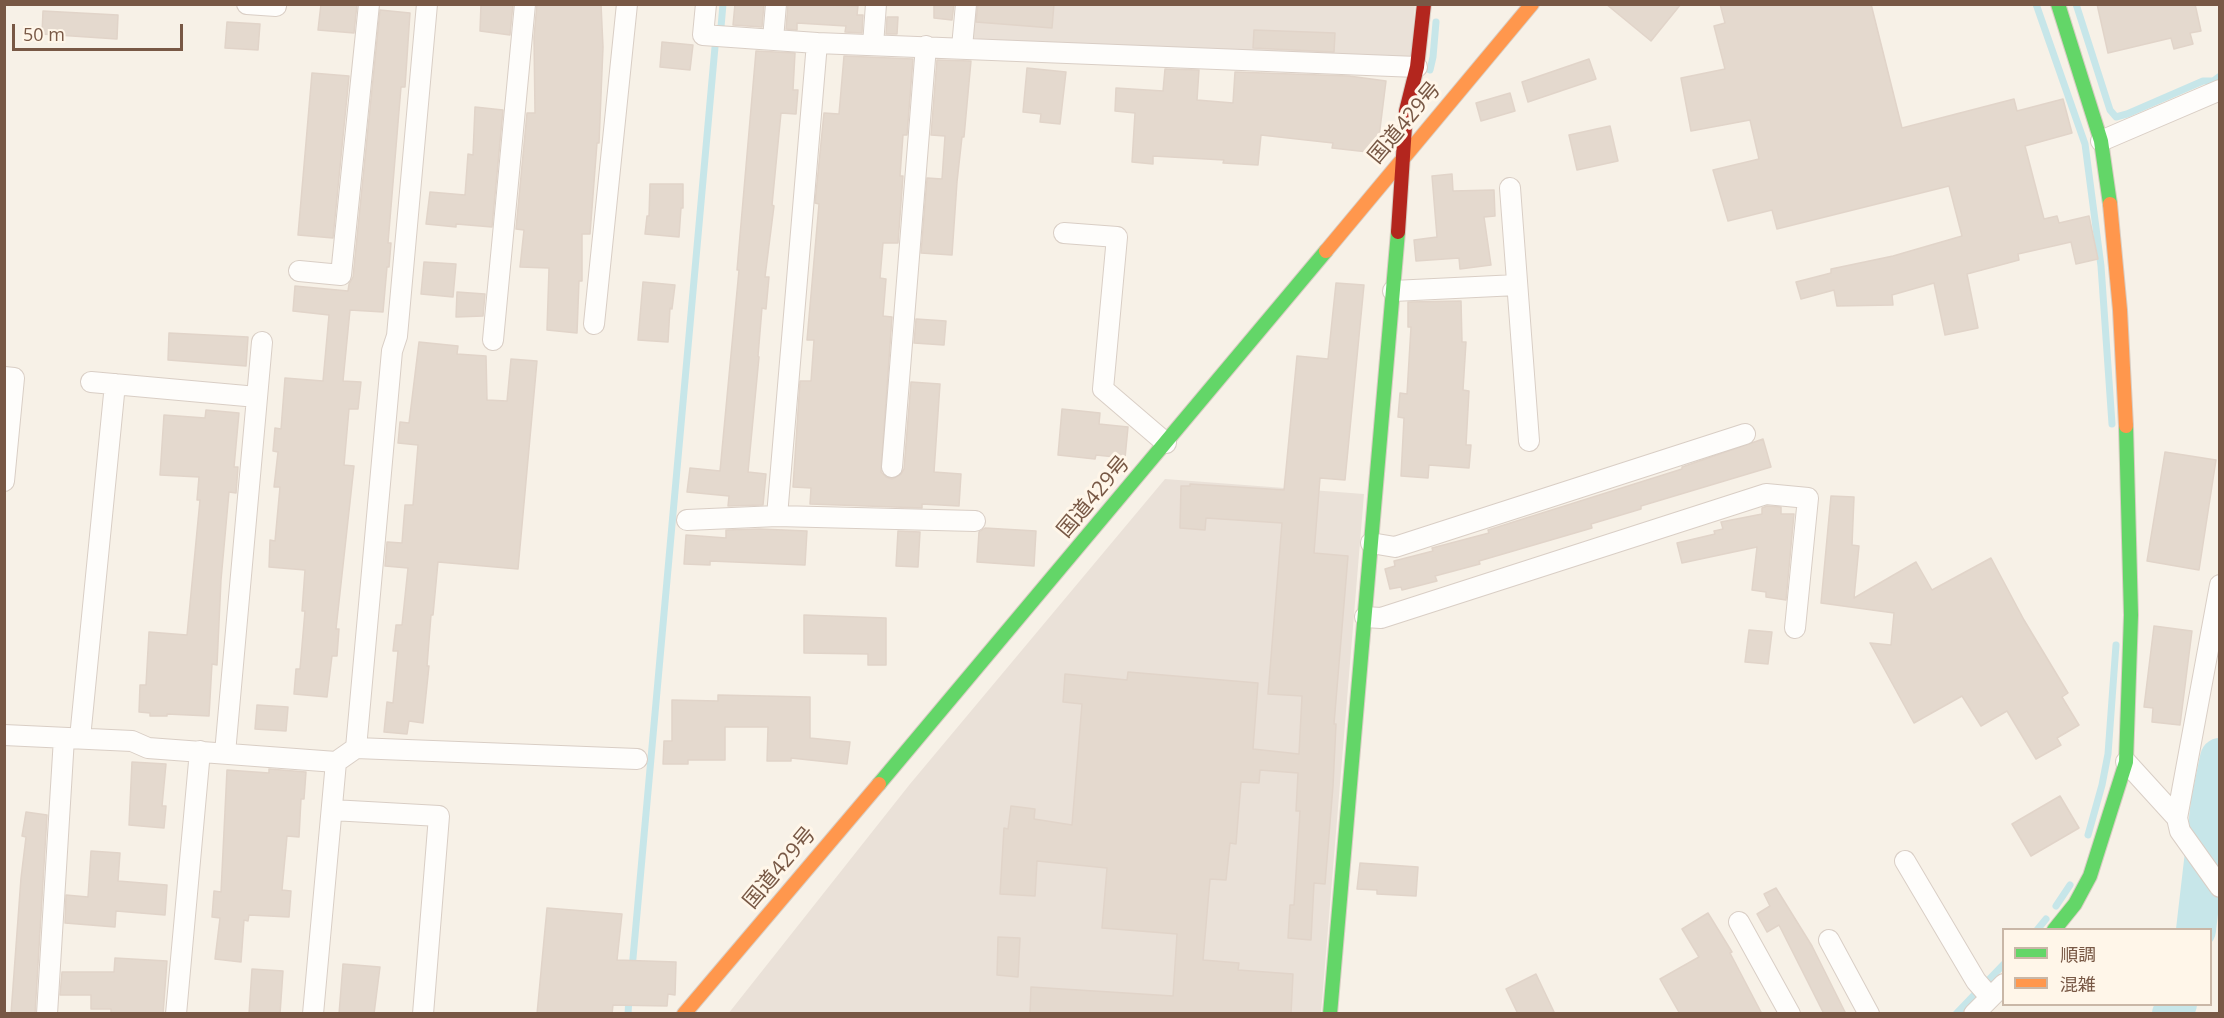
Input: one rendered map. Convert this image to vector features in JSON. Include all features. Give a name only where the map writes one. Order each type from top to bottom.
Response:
[{"type":"main road","points":[[1330,1014],[1373,618],[1401,291],[1406,111],[1417,67],[1424,4]]},
{"type":"main road","name":"国道429号","points":[[684,1014],[1166,443],[1532,4]]},
{"type":"main road","points":[[2056,928],[2075,903],[2090,876],[2126,762],[2131,615],[2128,458],[2112,224],[2101,141],[2058,4]]},
{"type":"street","points":[[248,4],[276,6]]},
{"type":"street","points":[[299,271],[341,275],[369,4]]},
{"type":"street","points":[[356,748],[392,351],[397,336],[427,4]]},
{"type":"street","points":[[493,340],[525,4]]},
{"type":"street","points":[[594,324],[627,4]]},
{"type":"street","points":[[706,4],[703,35],[818,43],[1417,67]]},
{"type":"street","points":[[773,39],[776,4]]},
{"type":"street","points":[[873,45],[876,4]]},
{"type":"street","points":[[962,47],[966,4]]},
{"type":"street","points":[[777,516],[818,43]]},
{"type":"street","points":[[892,467],[926,46]]},
{"type":"street","points":[[2101,141],[2220,90]]},
{"type":"street","points":[[1510,188],[1529,441]]},
{"type":"street","points":[[1064,233],[1117,237],[1103,389],[1166,443]]},
{"type":"street","points":[[1401,291],[1517,285]]},
{"type":"street","points":[[225,753],[262,342]]},
{"type":"street","points":[[4,377],[14,378],[4,481]]},
{"type":"street","points":[[91,382],[257,397]]},
{"type":"street","points":[[47,1014],[72,738],[116,384]]},
{"type":"street","points":[[1378,545],[1395,547],[1745,434]]},
{"type":"street","points":[[1373,618],[1766,494],[1808,498],[1795,628]]},
{"type":"street","points":[[687,520],[777,516],[975,521]]},
{"type":"street","points":[[2179,824],[2220,585]]},
{"type":"street","points":[[4,735],[132,741],[148,748],[336,762],[356,748],[637,759]]},
{"type":"street","points":[[176,1014],[201,752]]},
{"type":"street","points":[[313,1014],[336,762]]},
{"type":"street","points":[[2126,762],[2179,824],[2220,887]]},
{"type":"street","points":[[332,810],[439,816],[423,1014]]},
{"type":"street","points":[[1905,861],[1989,988],[1974,1014]]},
{"type":"street","points":[[1739,922],[1790,1014]]},
{"type":"street","points":[[1829,940],[1869,1014]]},
{"type":"shaded area","points":[[974,5],[1415,5],[1411,59],[971,42]]},
{"type":"shaded area","points":[[1165,479],[1364,494],[1321,1013],[728,1014],[910,784]]},
{"type":"building","points":[[321,4],[357,4],[354,33],[318,30]]},
{"type":"building","points":[[481,4],[513,4],[510,35],[480,31]]},
{"type":"building","points":[[537,4],[601,4],[603,47],[599,143],[597,143],[590,234],[582,234],[582,281],[579,281],[577,333],[547,330],[549,268],[520,267],[524,230],[516,229],[527,113],[535,113],[534,37]]},
{"type":"building","points":[[735,4],[764,4],[762,27],[733,25]]},
{"type":"building","points":[[788,4],[858,6],[857,15],[863,15],[862,33],[845,32],[846,26],[797,23],[797,30],[786,29]]},
{"type":"building","points":[[934,4],[954,4],[952,20],[934,18]]},
{"type":"building","points":[[978,4],[1054,4],[1052,28],[976,22]]},
{"type":"building","points":[[1606,4],[1681,4],[1651,41]]},
{"type":"building","points":[[1720,4],[1871,4],[1902,128],[2014,99],[2017,111],[2063,99],[2072,133],[2025,146],[2044,219],[2057,216],[2059,223],[2089,216],[2098,259],[2076,264],[2071,242],[2018,254],[2019,260],[1967,274],[1978,328],[1945,335],[1934,283],[1892,295],[1893,305],[1837,306],[1834,290],[1801,299],[1796,282],[1831,273],[1831,269],[1893,256],[1962,236],[1949,186],[1777,229],[1772,210],[1728,221],[1713,170],[1759,159],[1750,120],[1691,131],[1681,78],[1725,69],[1714,26],[1725,23]]},
{"type":"building","points":[[2097,4],[2195,4],[2201,31],[2190,33],[2193,44],[2174,49],[2171,38],[2108,53]]},
{"type":"building","points":[[380,10],[410,13],[405,87],[401,87],[388,243],[391,243],[389,267],[387,267],[383,312],[350,310],[343,381],[361,382],[358,409],[349,409],[344,465],[354,466],[336,629],[339,629],[337,656],[332,656],[327,697],[294,694],[296,669],[300,669],[305,611],[302,611],[305,570],[269,567],[270,540],[275,541],[280,487],[274,487],[278,452],[273,451],[275,428],[281,429],[285,378],[323,381],[329,315],[293,311],[295,286],[348,291],[353,277]]},
{"type":"building","points":[[43,11],[118,15],[117,39],[42,34]]},
{"type":"building","points":[[887,17],[898,17],[897,34],[886,34]]},
{"type":"building","points":[[227,22],[260,24],[258,50],[225,48]]},
{"type":"building","points":[[1254,30],[1335,33],[1334,52],[1253,48]]},
{"type":"building","points":[[662,42],[693,45],[690,70],[660,67]]},
{"type":"building","points":[[756,51],[795,53],[793,90],[798,90],[796,114],[781,113],[772,205],[774,206],[765,277],[769,277],[766,309],[762,308],[748,472],[766,474],[763,505],[728,506],[729,496],[687,492],[690,468],[720,471]]},
{"type":"building","points":[[844,56],[913,59],[907,135],[903,135],[900,176],[903,176],[898,243],[883,243],[880,278],[886,279],[883,316],[892,317],[881,472],[892,479],[901,474],[904,469],[911,382],[940,384],[934,472],[961,474],[959,506],[922,504],[922,508],[810,504],[811,488],[793,487],[800,381],[811,381],[814,340],[807,340],[819,204],[815,203],[824,113],[839,114]]},
{"type":"building","points":[[1589,59],[1596,79],[1528,102],[1522,82]]},
{"type":"building","points":[[937,60],[971,61],[957,182],[952,255],[921,253],[927,178],[942,179],[945,136],[931,135]]},
{"type":"building","points":[[1027,68],[1066,72],[1060,124],[1040,122],[1041,114],[1023,112]]},
{"type":"building","points":[[1165,69],[1199,70],[1197,100],[1233,103],[1235,72],[1349,76],[1386,81],[1377,153],[1332,148],[1333,143],[1261,135],[1258,165],[1223,163],[1224,160],[1153,156],[1153,164],[1132,162],[1135,113],[1115,111],[1116,88],[1163,91]]},
{"type":"building","points":[[312,73],[349,76],[333,238],[298,235]]},
{"type":"building","points":[[1510,93],[1515,111],[1481,121],[1476,103]]},
{"type":"building","points":[[475,107],[503,110],[492,227],[426,224],[430,192],[465,195],[468,154],[473,155]]},
{"type":"building","points":[[1610,126],[1618,161],[1577,170],[1569,135]]},
{"type":"building","points":[[1452,174],[1453,191],[1494,190],[1495,216],[1484,217],[1491,265],[1460,269],[1459,258],[1416,261],[1414,240],[1437,237],[1432,176]]},
{"type":"building","points":[[650,184],[683,184],[683,208],[681,208],[679,237],[645,234],[647,216],[649,216]]},
{"type":"building","points":[[424,262],[456,264],[453,297],[421,294]]},
{"type":"building","points":[[643,282],[675,285],[672,309],[670,308],[668,342],[638,340]]},
{"type":"building","points":[[1336,283],[1364,285],[1345,480],[1320,478],[1314,553],[1348,556],[1334,724],[1336,724],[1333,786],[1325,884],[1314,883],[1311,940],[1288,938],[1290,905],[1294,905],[1300,811],[1296,811],[1298,773],[1260,770],[1259,783],[1241,782],[1236,844],[1230,843],[1226,880],[1210,879],[1203,960],[1239,963],[1238,970],[1293,974],[1291,1014],[1030,1014],[1031,987],[1173,996],[1177,934],[1102,928],[1107,868],[1037,861],[1035,896],[1000,894],[1004,828],[1008,829],[1011,806],[1035,809],[1034,819],[1072,825],[1082,704],[1063,702],[1065,674],[1127,680],[1128,672],[1258,683],[1253,749],[1299,754],[1302,696],[1268,694],[1282,523],[1206,518],[1205,530],[1180,528],[1181,486],[1190,486],[1190,484],[1284,490],[1297,356],[1328,359]]},
{"type":"building","points":[[457,292],[485,294],[483,316],[456,317]]},
{"type":"building","points":[[1461,301],[1462,342],[1466,342],[1463,390],[1469,391],[1466,445],[1471,445],[1469,468],[1429,465],[1428,478],[1401,476],[1404,418],[1398,417],[1400,393],[1407,394],[1411,327],[1408,327],[1408,302]]},
{"type":"building","points":[[916,319],[946,321],[944,345],[914,343]]},
{"type":"building","points":[[169,333],[248,337],[246,366],[168,360]]},
{"type":"building","points":[[419,342],[458,346],[457,354],[486,356],[487,400],[507,401],[511,359],[537,361],[518,569],[438,562],[433,615],[431,615],[423,723],[409,721],[407,734],[384,732],[387,702],[393,703],[398,651],[393,651],[396,625],[402,625],[408,568],[385,566],[387,542],[402,543],[405,505],[413,505],[418,445],[398,443],[400,422],[409,423]]},
{"type":"building","points":[[1062,409],[1100,413],[1099,424],[1128,427],[1125,458],[1096,455],[1095,459],[1058,455]]},
{"type":"building","points":[[206,410],[239,413],[234,467],[238,467],[236,493],[229,492],[221,580],[217,665],[212,664],[209,716],[167,714],[167,716],[150,716],[150,713],[139,712],[140,685],[146,685],[149,632],[187,635],[200,500],[197,500],[199,477],[160,475],[164,415],[205,418]]},
{"type":"building","points":[[1763,439],[1771,467],[1641,506],[1641,509],[1591,524],[1592,528],[1435,576],[1437,581],[1402,590],[1401,587],[1390,589],[1385,569],[1395,566],[1394,561],[1489,533],[1488,530],[1682,469],[1682,467]]},
{"type":"building","points":[[2165,452],[2216,460],[2199,570],[2147,561]]},
{"type":"building","points":[[1831,496],[1854,497],[1852,545],[1859,546],[1854,598],[1916,562],[1932,590],[1991,558],[2024,620],[2068,693],[2062,697],[2079,725],[2057,738],[2061,745],[2036,759],[2007,711],[1981,726],[1962,696],[1914,723],[1870,643],[1891,645],[1894,613],[1821,603]]},
{"type":"building","points":[[1781,507],[1781,514],[1794,514],[1786,600],[1766,597],[1766,592],[1752,590],[1757,547],[1682,563],[1677,543],[1715,534],[1714,531],[1723,529],[1721,522],[1762,514],[1762,508]]},
{"type":"building","points":[[985,528],[1036,531],[1034,566],[977,562],[979,532]]},
{"type":"building","points":[[726,530],[807,531],[805,565],[710,561],[710,565],[684,564],[686,535],[726,538]]},
{"type":"building","points":[[898,531],[920,532],[918,567],[896,566]]},
{"type":"building","points":[[804,615],[886,618],[886,665],[868,665],[868,654],[804,653]]},
{"type":"building","points":[[2154,626],[2192,631],[2180,725],[2152,722],[2153,708],[2144,707]]},
{"type":"building","points":[[1749,630],[1772,632],[1768,664],[1745,662]]},
{"type":"building","points":[[718,695],[810,697],[810,738],[850,742],[847,764],[791,758],[791,761],[767,761],[768,727],[725,727],[725,760],[688,760],[688,764],[663,764],[664,741],[672,741],[672,700],[718,701]]},
{"type":"building","points":[[257,705],[288,707],[286,731],[255,729]]},
{"type":"building","points":[[132,762],[166,764],[162,806],[166,806],[164,828],[129,825]]},
{"type":"building","points":[[269,769],[306,772],[304,799],[301,799],[299,837],[287,836],[282,890],[291,891],[289,917],[249,915],[248,921],[244,920],[241,962],[215,959],[220,918],[212,917],[214,891],[221,892],[227,770],[269,773]]},
{"type":"building","points":[[2060,796],[2079,828],[2031,856],[2012,824]]},
{"type":"building","points":[[26,812],[47,815],[35,1014],[11,1014],[26,837],[22,836]]},
{"type":"building","points":[[91,851],[120,853],[118,881],[167,885],[165,915],[116,911],[115,927],[65,923],[66,895],[88,897]]},
{"type":"building","points":[[1360,863],[1418,867],[1416,896],[1377,894],[1377,890],[1357,889]]},
{"type":"building","points":[[1776,888],[1812,946],[1846,1014],[1824,1014],[1779,925],[1767,932],[1757,914],[1770,906],[1764,894]]},
{"type":"building","points":[[547,908],[622,914],[617,960],[676,962],[675,995],[668,994],[667,1006],[613,1005],[612,1014],[537,1014]]},
{"type":"building","points":[[1708,913],[1732,952],[1730,953],[1762,1014],[1680,1014],[1660,979],[1699,957],[1682,929]]},
{"type":"building","points":[[998,937],[1020,938],[1018,977],[997,975]]},
{"type":"building","points":[[115,958],[167,961],[163,1014],[111,1014],[111,1009],[91,1009],[91,995],[60,995],[62,972],[114,972]]},
{"type":"building","points":[[343,964],[380,967],[374,1014],[339,1014]]},
{"type":"building","points":[[252,969],[283,971],[280,1014],[249,1014]]},
{"type":"building","points":[[1536,974],[1555,1014],[1518,1014],[1506,989]]},
{"type":"waterway","points":[[632,969],[715,47],[721,27],[723,4]]},
{"type":"waterway","points":[[2036,4],[2085,144],[2101,266],[2112,424]]},
{"type":"waterway","points":[[2076,4],[2110,110],[2116,117],[2203,81],[2213,81],[2220,76]]},
{"type":"waterway","points":[[1430,70],[1436,22]]},
{"type":"waterway","points":[[2088,835],[2108,754],[2116,645]]},
{"type":"waterway","points":[[2196,928],[2211,801],[2220,758]]},
{"type":"waterway","points":[[2056,906],[2070,885]]},
{"type":"waterway","points":[[2039,928],[2046,919]]},
{"type":"waterway","points":[[1956,1014],[2002,966]]},
{"type":"waterway","points":[[628,1014],[629,998]]},
{"type":"waterway","points":[[2172,1014],[2176,1006]]},
{"type":"traffic: fast","points":[[2058,4],[2101,141],[2110,204]]},
{"type":"traffic: fast","points":[[1330,1014],[1398,232]]},
{"type":"traffic: fast","points":[[879,784],[1326,251]]},
{"type":"traffic: fast","points":[[2056,928],[2075,904],[2090,876],[2126,762],[2131,615],[2126,426]]},
{"type":"traffic: slow","points":[[1326,251],[1532,4]]},
{"type":"traffic: slow","points":[[2110,204],[2120,310],[2126,426]]},
{"type":"traffic: slow","points":[[684,1014],[879,784]]},
{"type":"traffic: jam","points":[[1398,232],[1406,111],[1417,67],[1424,4]]}]
